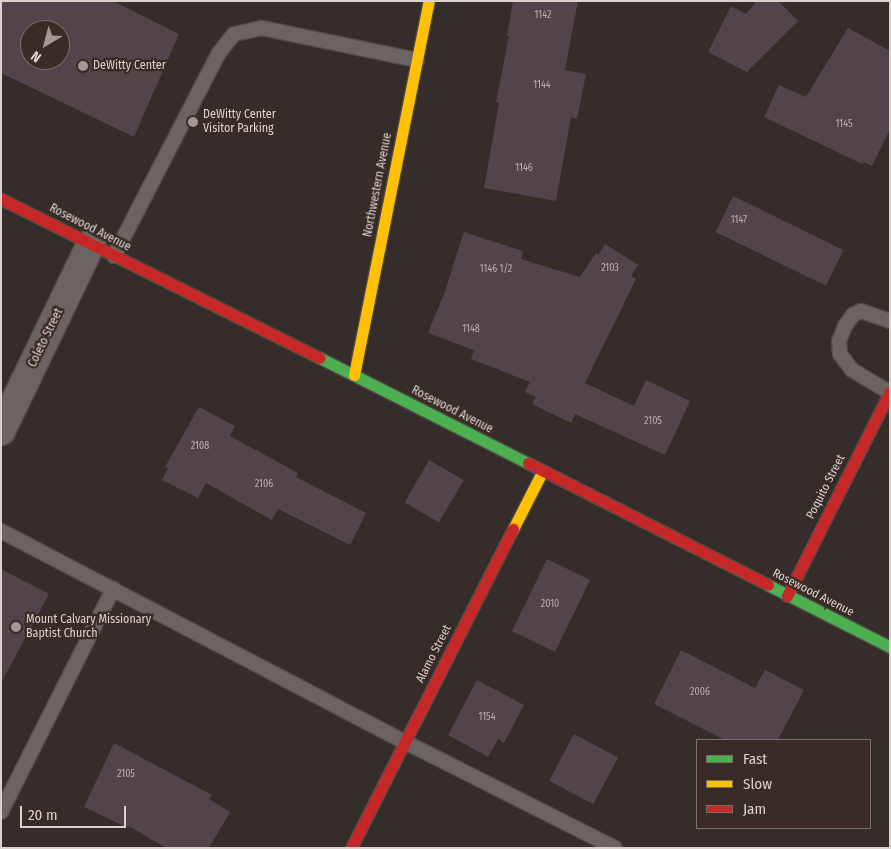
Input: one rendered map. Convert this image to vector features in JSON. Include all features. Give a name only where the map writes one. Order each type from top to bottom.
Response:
[{"type":"street","name":"Northwestern Avenue","points":[[354,375],[429,1]]},
{"type":"street","name":"Rosewood Avenue","points":[[1,199],[354,375],[890,648]]},
{"type":"street","name":"Coleto Street","points":[[1,431],[102,250]]},
{"type":"street","name":"Poquito Street","points":[[787,596],[889,391]]},
{"type":"street","name":"Alamo Street","points":[[351,848],[542,472]]},
{"type":"lane","points":[[102,250],[219,53],[234,34],[262,28],[417,60]]},
{"type":"lane","points":[[889,391],[852,370],[840,354],[839,341],[845,326],[853,315],[861,311],[890,321]]},
{"type":"lane","points":[[1,531],[405,742],[615,848]]},
{"type":"lane","points":[[1,812],[113,589]]},
{"type":"building","name":"DeWitty Center","points":[[1,1],[113,1],[179,34],[134,137],[1,73]]},
{"type":"building","points":[[513,1],[578,1],[565,70],[586,74],[577,119],[571,117],[556,201],[484,188],[499,103],[496,102],[509,36],[507,36]]},
{"type":"building","points":[[757,1],[778,1],[798,21],[747,72],[708,52],[731,6],[746,14]]},
{"type":"building","points":[[848,28],[890,51],[890,129],[872,166],[864,162],[862,164],[764,117],[779,85],[806,97]]},
{"type":"building","points":[[733,196],[844,250],[826,286],[715,232]]},
{"type":"building","points":[[464,232],[523,251],[521,259],[580,277],[596,253],[598,255],[605,244],[638,265],[631,276],[636,279],[585,383],[634,406],[646,380],[690,401],[665,455],[575,414],[571,423],[532,404],[536,397],[525,392],[530,382],[471,359],[474,350],[428,333],[444,294]]},
{"type":"building","points":[[199,407],[235,426],[230,436],[298,473],[296,477],[366,513],[350,545],[278,509],[272,520],[206,483],[198,498],[162,480],[168,468],[165,467]]},
{"type":"building","points":[[429,460],[464,480],[439,522],[404,502]]},
{"type":"building","points":[[547,559],[590,580],[555,652],[512,631]]},
{"type":"building","name":"Mount Calvary Missionary Baptist Church","points":[[1,569],[49,594],[1,683]]},
{"type":"building","points":[[681,650],[755,688],[765,670],[804,690],[779,739],[723,739],[654,704]]},
{"type":"building","points":[[477,680],[524,705],[504,743],[498,739],[488,757],[448,735]]},
{"type":"building","points":[[574,734],[618,757],[593,804],[549,781]]},
{"type":"building","points":[[114,743],[212,795],[209,799],[230,812],[209,848],[166,848],[129,826],[128,828],[84,807]]},
{"type":"traffic: fast","points":[[320,358],[528,463]]},
{"type":"traffic: fast","points":[[768,585],[890,647]]},
{"type":"traffic: slow","points":[[354,375],[429,1]]},
{"type":"traffic: slow","points":[[513,529],[542,472]]},
{"type":"traffic: jam","points":[[1,199],[320,358]]},
{"type":"traffic: jam","points":[[787,596],[890,391]]},
{"type":"traffic: jam","points":[[528,463],[768,585]]},
{"type":"traffic: jam","points":[[351,848],[513,529]]},
{"type":"place","name":"DeWitty Center","points":[[83,66]]},
{"type":"place","name":"DeWitty Center Visitor Parking","points":[[193,122]]},
{"type":"place","name":"Mount Calvary Missionary Baptist Church","points":[[16,627]]}]
